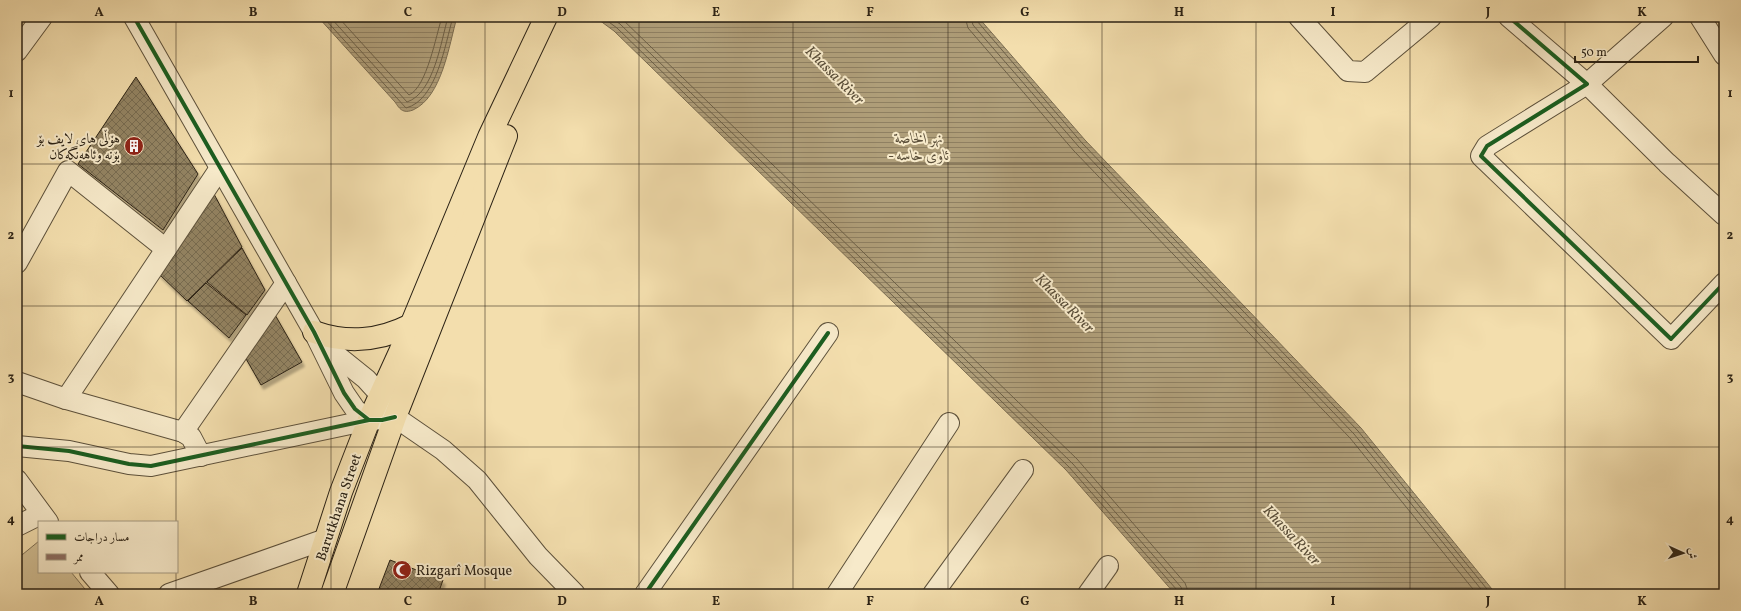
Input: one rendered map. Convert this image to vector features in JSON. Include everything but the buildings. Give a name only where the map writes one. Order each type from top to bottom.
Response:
[{"type":"main road","points":[[496,140],[546,17]]},
{"type":"main road","points":[[496,140],[562,17]]},
{"type":"main road","name":"Barutkhana Street","points":[[308,594],[341,492],[369,420],[496,140]]},
{"type":"main road","name":"Barutkhana Street","points":[[332,594],[496,140]]},
{"type":"main road","points":[[315,336],[363,340],[388,335],[411,325]]},
{"type":"main road","points":[[341,492],[366,501]]},
{"type":"street","points":[[17,51],[23,29],[42,17]]},
{"type":"street","points":[[134,17],[286,283],[344,393],[355,409],[369,420]]},
{"type":"street","points":[[1299,17],[1348,71],[1365,72],[1431,17]]},
{"type":"street","points":[[1509,17],[1587,84],[1667,163],[1724,216]]},
{"type":"street","points":[[1663,17],[1587,84],[1487,146],[1481,156],[1671,340],[1724,283]]},
{"type":"street","points":[[1700,17],[1724,55]]},
{"type":"street","points":[[66,399],[220,168]]},
{"type":"street","points":[[17,263],[68,171],[166,249]]},
{"type":"street","points":[[183,432],[286,283]]},
{"type":"street","points":[[645,594],[828,333]]},
{"type":"street","points":[[315,336],[381,395],[395,417],[443,450],[477,480],[538,556],[575,594]]},
{"type":"street","points":[[17,382],[66,399],[183,432],[191,437],[201,456]]},
{"type":"street","points":[[17,446],[68,451],[151,466],[369,420],[382,420],[395,417]]},
{"type":"street","points":[[837,594],[949,423]]},
{"type":"street","points":[[933,594],[1023,470]]},
{"type":"street","points":[[17,480],[44,518],[17,526]]},
{"type":"street","points":[[173,594],[326,538]]},
{"type":"street","points":[[1088,594],[1108,566]]},
{"type":"street","points":[[91,573],[109,594]]},
{"type":"shaded area","points":[[38,542],[38,573],[72,573],[89,594],[17,594],[17,559]]},
{"type":"water","points":[[318,17],[457,17],[438,82],[431,94],[423,103],[413,110],[406,111],[400,109]]},
{"type":"water","name":"نهر الخاصة - ئاوی خاسە","points":[[595,17],[978,17],[1085,140],[1361,428],[1496,594],[1175,594],[1066,470],[614,31]]},
{"type":"cycle path","points":[[134,17],[314,332],[344,393],[355,409],[369,420],[382,420],[395,417]]},
{"type":"cycle path","points":[[1509,17],[1587,84],[1487,146],[1481,156],[1671,339],[1724,283]]},
{"type":"cycle path","points":[[645,594],[828,333]]},
{"type":"cycle path","points":[[17,446],[69,451],[129,464],[151,466],[369,420]]},
{"type":"place","name":"هۆڵی های لایف بۆ بۆنە وئاهەنگەکان","points":[[134,146]]},
{"type":"place","name":"Rizgarî Mosque","points":[[402,570]]},
{"type":"water label","name":"Khassa River","points":[[835,75]]},
{"type":"water label","name":"Khassa River","points":[[1065,303]]},
{"type":"water label","name":"Khassa River","points":[[1292,535]]}]
